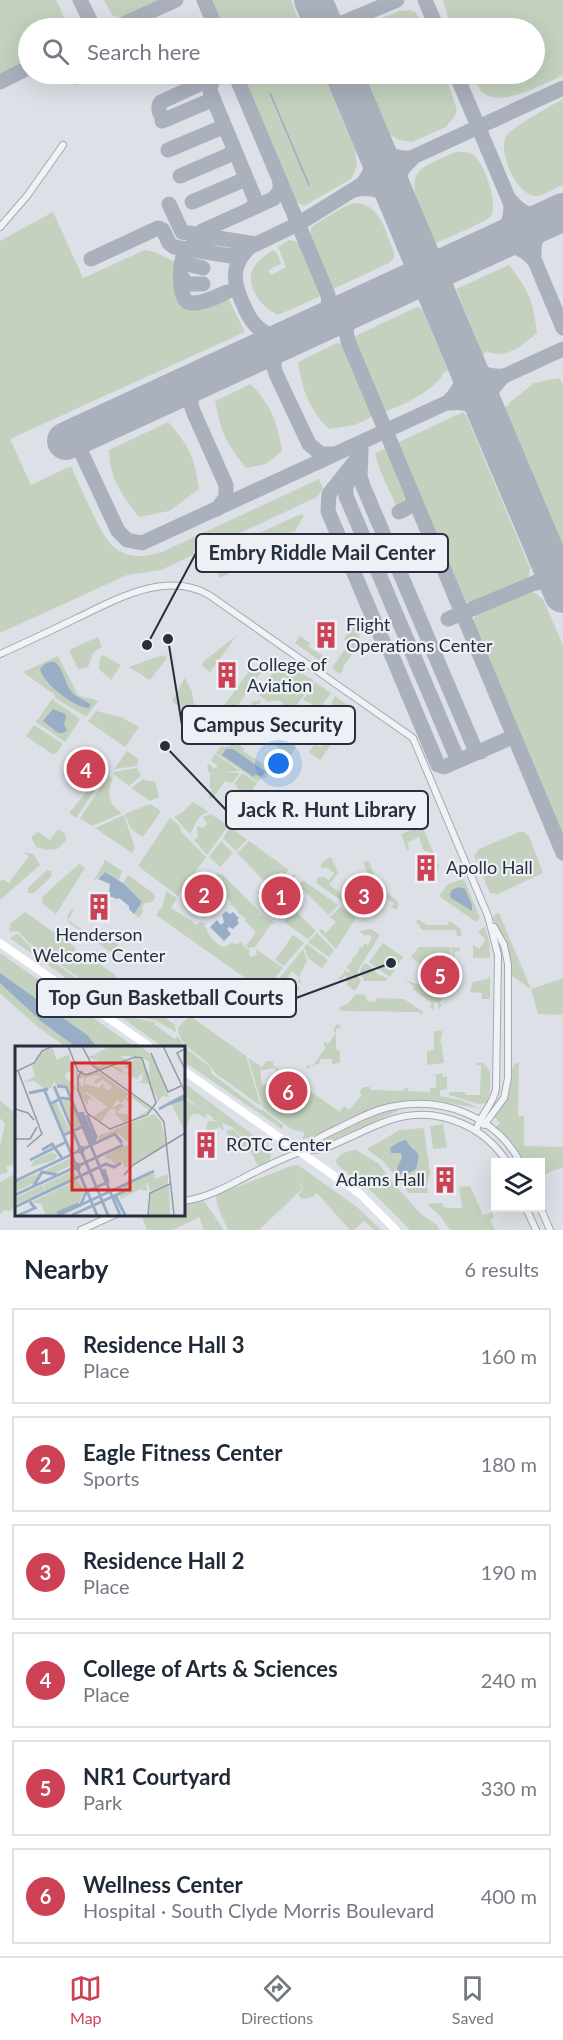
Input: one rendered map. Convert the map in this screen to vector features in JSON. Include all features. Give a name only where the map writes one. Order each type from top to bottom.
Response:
[{"type":"main road","points":[[0,943],[149,1046]]},
{"type":"main road","points":[[184,1071],[360,1194],[396,1230]]},
{"type":"street","points":[[0,226],[27,196],[63,145]]},
{"type":"street","points":[[0,654],[129,594],[180,585],[190,587],[205,593],[412,738],[488,916],[499,936],[508,964],[507,1090],[486,1124],[476,1131]]},
{"type":"street","points":[[476,1131],[479,1119],[495,1098],[498,955],[488,916]]},
{"type":"street","points":[[497,1007],[508,1007]]},
{"type":"street","points":[[300,1153],[313,1140],[388,1107],[438,1104],[452,1107],[479,1119],[508,1145],[517,1158]]},
{"type":"street","points":[[184,1201],[206,1196],[285,1158],[326,1148],[380,1123],[413,1114],[438,1115],[453,1119],[476,1131],[493,1144],[504,1158]]},
{"type":"street","points":[[528,1212],[536,1230]]},
{"type":"street","points":[[542,1212],[550,1230]]},
{"type":"street","points":[[81,1230],[115,1215]]},
{"type":"green space","points":[[0,0],[56,0],[64,18],[18,18],[18,66],[0,74]]},
{"type":"green space","points":[[104,0],[165,0],[125,18],[112,15]]},
{"type":"green space","points":[[210,0],[291,0],[298,18],[218,18]]},
{"type":"green space","points":[[443,0],[563,0],[563,75],[545,84],[545,18],[448,18]]},
{"type":"green space","points":[[400,11],[415,12],[420,18],[381,18]]},
{"type":"green space","points":[[247,84],[327,84],[355,150],[357,166],[351,179],[304,206],[293,200],[246,87]]},
{"type":"green space","points":[[367,84],[448,84],[457,110],[446,127],[412,142],[399,140],[389,134]]},
{"type":"green space","points":[[477,84],[544,84],[522,93],[499,98],[481,91]]},
{"type":"green space","points":[[563,99],[563,185],[537,196],[530,194],[522,189],[510,172],[504,142],[507,135],[517,127]]},
{"type":"green space","points":[[456,152],[470,153],[478,160],[492,194],[493,210],[491,216],[482,222],[436,243],[417,199],[415,179],[424,167]]},
{"type":"green space","points":[[358,203],[366,205],[378,215],[394,252],[394,258],[389,263],[333,289],[313,249],[312,227],[345,207]]},
{"type":"green space","points":[[53,212],[83,278],[145,250],[155,252],[177,263],[177,290],[183,305],[194,309],[226,298],[245,332],[10,439],[31,485],[71,466],[105,536],[118,550],[136,556],[162,552],[319,479],[323,489],[317,497],[161,570],[127,575],[0,633],[0,241]]},
{"type":"green space","points":[[289,240],[300,244],[320,293],[319,297],[278,315],[260,302],[253,288],[251,274],[258,262],[273,250],[277,253],[281,264],[268,270],[271,275],[286,267],[278,247]]},
{"type":"green space","points":[[509,265],[529,296],[537,333],[507,353],[493,354],[486,351],[483,356],[456,289]]},
{"type":"green space","points":[[417,307],[422,309],[448,371],[443,373],[440,379],[426,391],[384,412],[353,343],[353,337]]},
{"type":"green space","points":[[337,343],[345,349],[373,416],[355,425],[329,429],[311,407],[298,362]]},
{"type":"green space","points":[[559,378],[563,384],[563,548],[504,407],[534,383]]},
{"type":"green space","points":[[251,384],[272,415],[282,451],[266,464],[246,468],[225,437],[215,401]]},
{"type":"green space","points":[[463,412],[530,568],[529,576],[524,582],[474,603],[465,601],[460,596],[397,443]]},
{"type":"green space","points":[[168,422],[190,453],[199,489],[169,511],[139,517],[114,478],[109,450]]},
{"type":"green space","points":[[385,449],[405,491],[404,501],[397,507],[375,453]]},
{"type":"green space","points":[[301,514],[304,516],[295,531],[284,534],[277,548],[220,578],[209,556]]},
{"type":"green space","points":[[527,592],[535,593],[543,599],[563,645],[563,840],[473,626],[474,618],[478,613]]},
{"type":"green space","points":[[353,626],[360,632],[357,651],[355,650],[340,674],[332,668],[349,643],[344,639]]},
{"type":"green space","points":[[237,635],[210,672],[202,666],[203,662]]},
{"type":"green space","points":[[300,636],[310,643],[308,646],[330,661],[327,666],[295,643]]},
{"type":"green space","points":[[98,637],[102,647],[93,653],[88,667],[78,669],[69,650]]},
{"type":"green space","points":[[103,655],[121,665],[111,680],[99,669],[100,658]]},
{"type":"green space","points":[[163,655],[167,658],[150,680],[129,667]]},
{"type":"green space","points":[[58,656],[78,695],[98,701],[86,717],[55,698],[55,695],[23,672]]},
{"type":"green space","points":[[282,660],[314,681],[290,715],[289,730],[267,734],[261,730],[267,729],[283,703],[278,700],[268,702],[258,694]]},
{"type":"green space","points":[[251,668],[262,671],[223,726],[215,709],[217,706],[222,709]]},
{"type":"green space","points":[[185,678],[192,692],[194,705],[211,710],[216,730],[200,721],[196,712],[187,711],[172,701]]},
{"type":"green space","points":[[315,682],[331,693],[320,708],[303,700]]},
{"type":"green space","points":[[335,696],[356,711],[343,728],[337,723],[338,718],[331,704]]},
{"type":"green space","points":[[52,699],[80,719],[65,742],[36,722]]},
{"type":"green space","points":[[259,700],[261,703],[257,704],[239,727],[241,729],[235,737],[227,739],[253,701]]},
{"type":"green space","points":[[96,711],[121,717],[139,727],[125,747],[88,721]]},
{"type":"green space","points":[[34,725],[63,744],[57,753],[52,754],[26,736]]},
{"type":"green space","points":[[337,725],[342,729],[320,760],[309,752],[314,745],[322,747],[331,735],[335,737],[340,729]]},
{"type":"green space","points":[[289,732],[296,746],[290,756],[269,741],[263,741],[267,736]]},
{"type":"green space","points":[[237,743],[245,749],[243,751],[264,765],[263,767],[269,773],[265,779],[261,778],[258,782],[216,753],[221,746]]},
{"type":"green space","points":[[127,751],[138,759],[137,766],[114,769]]},
{"type":"green space","points":[[215,754],[240,771],[209,773],[207,767],[209,764],[214,769],[217,767],[211,761]]},
{"type":"green space","points":[[137,768],[141,776],[129,786],[113,774],[114,772]]},
{"type":"green space","points":[[240,773],[232,783],[225,781],[214,797],[208,799],[212,789],[210,789],[210,774]]},
{"type":"green space","points":[[242,773],[257,783],[248,796],[234,784]]},
{"type":"green space","points":[[100,776],[103,778],[76,818],[69,813]]},
{"type":"green space","points":[[109,776],[113,779],[110,798],[114,806],[122,813],[92,826],[80,818]]},
{"type":"green space","points":[[143,779],[155,781],[159,797],[150,801],[131,788]]},
{"type":"green space","points":[[193,802],[209,812],[199,818],[190,834],[174,817]]},
{"type":"green space","points":[[150,804],[161,811],[143,837],[131,829],[125,814]]},
{"type":"green space","points":[[211,814],[228,826],[207,855],[194,840],[198,837],[197,826],[203,828],[207,824],[203,817]]},
{"type":"green space","points":[[124,815],[135,848],[132,853],[95,828]]},
{"type":"green space","points":[[170,818],[179,825],[182,833],[206,857],[178,896],[138,866]]},
{"type":"green space","points":[[422,826],[439,866],[436,875],[419,837],[407,843],[409,849],[407,850],[401,834]]},
{"type":"green space","points":[[230,827],[247,840],[236,851],[223,838]]},
{"type":"green space","points":[[58,829],[65,834],[66,840],[57,849],[47,850],[36,847],[31,837],[38,832],[50,840]]},
{"type":"green space","points":[[524,832],[529,836],[543,873],[498,894],[490,893],[474,856],[479,849]]},
{"type":"green space","points":[[221,841],[233,853],[220,867],[209,857]]},
{"type":"green space","points":[[249,841],[289,870],[284,875],[281,872],[276,877],[278,880],[271,888],[237,853]]},
{"type":"green space","points":[[23,852],[33,854],[40,865],[0,900],[0,882],[2,879],[9,883],[29,856]]},
{"type":"green space","points":[[331,857],[338,873],[329,885],[352,901],[347,904],[316,883],[318,877],[322,876],[329,880],[334,873],[320,866]]},
{"type":"green space","points":[[105,860],[122,871],[119,880],[105,872],[93,882]]},
{"type":"green space","points":[[363,862],[369,862],[380,888],[396,900],[399,905],[396,910],[391,907],[394,903],[378,890],[372,881]]},
{"type":"green space","points":[[79,864],[85,868],[56,914],[43,904],[42,897]]},
{"type":"green space","points":[[47,870],[52,871],[51,877],[34,893],[28,893],[28,888]]},
{"type":"green space","points":[[218,872],[243,895],[241,899],[244,896],[260,912],[258,916],[261,914],[275,923],[271,924],[255,947],[248,948],[244,944],[247,945],[256,932],[245,921],[246,919],[230,905],[231,902],[227,898],[228,891],[212,881]]},
{"type":"green space","points":[[294,874],[296,875],[293,878],[299,884],[303,880],[338,905],[329,915],[291,878]]},
{"type":"green space","points":[[128,875],[153,893],[155,897],[153,902],[145,903],[139,918],[134,914],[142,902],[123,883]]},
{"type":"green space","points":[[464,879],[480,918],[476,922],[439,896],[448,884]]},
{"type":"green space","points":[[166,891],[177,898],[171,908],[196,925],[200,922],[204,923],[209,934],[217,943],[224,947],[231,943],[238,944],[241,941],[249,950],[250,957],[257,955],[256,949],[283,968],[268,987],[261,989],[156,915],[163,905]]},
{"type":"green space","points":[[340,907],[356,918],[336,949],[319,931],[321,929],[326,933],[336,922],[330,917]]},
{"type":"green space","points":[[72,909],[74,910],[68,920],[101,943],[108,939],[121,940],[112,953],[68,922],[67,916]]},
{"type":"green space","points":[[294,909],[316,931],[308,939],[284,922]]},
{"type":"green space","points":[[25,912],[75,947],[76,955],[80,956],[84,953],[115,975],[117,982],[133,990],[132,993],[175,1025],[176,1032],[154,1020],[136,1017],[29,943],[19,932],[9,931],[11,923]]},
{"type":"green space","points":[[499,913],[531,989],[512,976],[511,960],[505,942],[493,919],[494,915]]},
{"type":"green space","points":[[418,919],[427,925],[447,925],[450,921],[461,929],[461,936],[457,936],[456,930],[422,930],[416,922]]},
{"type":"green space","points":[[484,926],[489,940],[490,958],[473,958],[473,945],[479,949],[486,940],[478,932]]},
{"type":"green space","points":[[371,929],[380,935],[359,968],[357,975],[361,981],[355,991],[347,985],[346,975],[342,979],[337,979],[345,973],[344,970],[349,973],[350,970],[346,967],[352,962],[351,960],[356,956],[360,947],[362,948],[365,943],[368,945],[372,937],[359,931]]},
{"type":"green space","points":[[317,933],[334,950],[329,957],[308,942]]},
{"type":"green space","points":[[19,934],[26,943],[135,1018],[155,1022],[164,1027],[154,1024],[175,1039],[177,1036],[188,1050],[210,1067],[212,1074],[283,1125],[282,1129],[184,1062],[184,1046],[162,1046],[10,938]]},
{"type":"green space","points":[[293,935],[304,943],[284,966],[275,960]]},
{"type":"green space","points":[[383,943],[403,957],[390,977],[369,962]]},
{"type":"green space","points":[[307,944],[328,960],[322,968],[308,958],[304,947]]},
{"type":"green space","points":[[419,947],[451,947],[450,984],[454,979],[452,947],[460,948],[460,951],[454,952],[456,978],[439,1003],[442,1005],[439,1009],[438,1002],[433,1002],[434,1010],[430,1007],[432,1003],[412,989],[414,987],[405,980],[417,984],[430,983],[426,969],[411,957]]},
{"type":"green space","points":[[303,949],[307,961],[299,977],[292,971],[285,981],[294,988],[296,985],[300,988],[296,993],[285,987],[281,992],[285,994],[282,998],[271,989]]},
{"type":"green space","points":[[0,953],[134,1046],[65,1046],[38,1027],[0,993]]},
{"type":"green space","points":[[366,963],[379,975],[387,978],[386,981],[364,981],[360,971]]},
{"type":"green space","points":[[490,977],[490,999],[482,999],[482,993],[470,992],[473,982]]},
{"type":"green space","points":[[563,978],[563,1013],[561,1015],[538,1014],[531,989]]},
{"type":"green space","points":[[356,994],[365,995],[367,1001],[376,1002],[379,998],[404,999],[423,1012],[422,1015],[418,1012],[343,1011],[338,1008],[349,1003]]},
{"type":"green space","points":[[190,1016],[246,1056],[261,1106],[215,1073],[182,1041],[178,1027]]},
{"type":"green space","points":[[337,1024],[341,1028],[336,1029],[336,1033],[333,1030]]},
{"type":"green space","points":[[434,1031],[442,1031],[439,1041],[444,1063],[427,1065],[427,1051],[434,1050]]},
{"type":"green space","points":[[336,1033],[336,1049],[340,1051],[340,1063],[332,1064],[332,1059],[320,1059],[320,1063],[313,1066],[326,1047],[323,1044],[325,1042],[328,1044]]},
{"type":"green space","points":[[248,1058],[262,1067],[267,1061],[274,1061],[273,1065],[282,1072],[285,1068],[287,1069],[283,1074],[273,1068],[260,1071],[262,1085],[273,1083],[281,1088],[271,1101],[283,1110],[288,1104],[302,1105],[303,1086],[340,1112],[344,1106],[349,1110],[362,1095],[359,1091],[364,1087],[370,1087],[371,1090],[404,1091],[405,1087],[408,1091],[430,1092],[430,1088],[436,1088],[436,1076],[432,1075],[442,1073],[443,1077],[447,1077],[447,1089],[440,1090],[440,1096],[461,1100],[479,1108],[423,1100],[393,1103],[302,1139],[303,1132],[291,1129],[263,1108]]},
{"type":"green space","points":[[477,1063],[483,1063],[490,1071],[490,1092],[486,1103],[479,1104],[449,1095],[449,1092],[465,1092],[466,1095],[480,1095],[481,1065]]},
{"type":"green space","points":[[519,1063],[518,1116],[524,1116],[524,1146],[563,1147],[563,1167],[545,1174],[545,1158],[522,1158],[496,1127],[500,1123],[494,1116],[508,1096],[514,1066]]},
{"type":"green space","points":[[184,1083],[269,1147],[265,1149],[246,1140],[232,1127],[222,1123],[224,1130],[220,1127],[206,1134],[207,1122],[219,1122],[213,1120],[213,1117],[184,1096]]},
{"type":"green space","points":[[184,1099],[205,1112],[207,1117],[199,1114],[192,1115],[186,1128],[184,1127]]},
{"type":"green space","points":[[0,1101],[15,1112],[15,1163],[6,1167],[8,1172],[0,1175],[0,1146],[5,1124],[0,1118]]},
{"type":"green space","points":[[397,1109],[398,1111],[321,1146],[316,1144],[318,1141],[379,1114]]},
{"type":"green space","points":[[443,1124],[447,1148],[433,1149],[430,1126]]},
{"type":"green space","points":[[424,1128],[430,1173],[428,1193],[409,1193],[383,1161],[367,1149],[400,1130]]},
{"type":"green space","points":[[233,1129],[246,1142],[271,1154],[270,1160],[258,1166],[248,1146],[235,1150],[226,1131]]},
{"type":"green space","points":[[356,1150],[379,1164],[421,1214],[437,1225],[440,1230],[410,1230],[369,1189],[337,1165],[336,1160],[342,1153]]},
{"type":"green space","points":[[298,1165],[357,1207],[381,1230],[374,1230],[364,1221],[354,1230],[350,1230],[317,1193],[312,1197],[302,1199],[298,1195],[303,1189],[296,1175],[302,1189],[259,1230],[229,1230],[227,1228],[217,1205],[216,1195]]},
{"type":"green space","points":[[15,1174],[15,1208],[0,1214],[0,1182]]},
{"type":"green space","points":[[470,1186],[483,1215],[492,1212],[494,1218],[490,1220],[495,1230],[450,1230],[441,1217],[427,1204],[443,1203],[443,1207],[462,1208],[459,1187]]},
{"type":"green space","points":[[204,1201],[224,1230],[204,1230],[199,1217],[173,1230],[147,1230],[141,1215],[184,1215],[184,1205]]},
{"type":"water","points":[[55,662],[71,691],[91,705],[89,708],[68,700],[47,681],[40,669],[46,663]]},
{"type":"water","points":[[53,709],[65,714],[64,724],[67,730],[64,733],[58,733],[43,721]]},
{"type":"water","points":[[226,749],[233,749],[266,772],[262,776],[255,775],[254,777],[222,755]]},
{"type":"water","points":[[105,872],[123,883],[142,902],[134,914],[129,906],[119,898],[104,894],[109,891],[110,884],[98,879]]},
{"type":"water","points":[[459,887],[465,889],[472,905],[472,911],[451,898],[452,890]]},
{"type":"water","points":[[226,911],[230,914],[233,912],[239,918],[237,920],[239,923],[233,929],[229,927],[227,929],[231,934],[224,941],[210,927],[217,920],[221,925],[224,922],[222,915]]},
{"type":"water","points":[[0,973],[87,1035],[96,1046],[75,1046],[42,1022],[0,983]]},
{"type":"water","points":[[406,1140],[418,1157],[416,1169],[406,1175],[400,1174],[397,1168],[402,1158],[401,1153],[391,1153],[390,1148]]},
{"type":"waterway","points":[[270,93],[309,185]]},
{"type":"taxiway","points":[[80,0],[89,18]]},
{"type":"taxiway","points":[[137,18],[176,0]]},
{"type":"taxiway","points":[[204,0],[212,18]]},
{"type":"taxiway","points":[[354,18],[397,0]]},
{"type":"taxiway","points":[[425,0],[433,18]]},
{"type":"taxiway","points":[[0,82],[18,73]]},
{"type":"taxiway","points":[[170,118],[164,118],[161,115],[159,108],[161,102],[200,84]]},
{"type":"taxiway","points":[[211,84],[210,91],[255,199],[255,205],[251,208]]},
{"type":"taxiway","points":[[239,84],[328,295],[326,314],[312,328]]},
{"type":"taxiway","points":[[460,84],[563,328]]},
{"type":"taxiway","points":[[91,259],[158,228],[163,230],[169,243],[174,247],[231,256],[298,224],[387,169],[563,88]]},
{"type":"taxiway","points":[[162,121],[207,102],[211,94]]},
{"type":"taxiway","points":[[168,150],[218,129],[222,125],[222,120]]},
{"type":"taxiway","points":[[367,129],[383,151],[402,158],[410,158]]},
{"type":"taxiway","points":[[364,182],[373,161],[369,137]]},
{"type":"taxiway","points":[[180,176],[229,155],[233,147]]},
{"type":"taxiway","points":[[402,212],[397,191],[398,178],[411,160]]},
{"type":"taxiway","points":[[192,202],[241,181],[244,173]]},
{"type":"taxiway","points":[[202,231],[273,199],[280,191],[280,181]]},
{"type":"taxiway","points":[[354,190],[367,188],[379,191],[389,197],[398,207]]},
{"type":"taxiway","points":[[511,201],[520,210],[530,214],[554,216]]},
{"type":"taxiway","points":[[169,204],[182,232],[255,244]]},
{"type":"taxiway","points":[[491,245],[506,228],[511,206]]},
{"type":"taxiway","points":[[534,255],[539,233],[554,216]]},
{"type":"taxiway","points":[[215,238],[199,242],[185,252],[180,280],[181,289],[186,301],[191,303],[205,301],[227,292]]},
{"type":"taxiway","points":[[490,246],[513,246],[524,251],[533,259]]},
{"type":"taxiway","points":[[247,250],[238,263],[235,277],[238,291],[250,319],[259,329],[268,334],[284,336],[300,333]]},
{"type":"taxiway","points":[[184,251],[187,264],[203,268]]},
{"type":"taxiway","points":[[181,276],[187,284],[203,284]]},
{"type":"taxiway","points":[[358,306],[347,322],[348,341],[563,853]]},
{"type":"taxiway","points":[[284,341],[275,356],[276,374],[309,444],[321,454],[334,454]]},
{"type":"taxiway","points":[[83,456],[118,531],[127,540],[142,543],[563,349]]},
{"type":"taxiway","points":[[450,400],[462,380],[463,356]]},
{"type":"taxiway","points":[[463,357],[475,370],[492,376],[504,376]]},
{"type":"taxiway","points":[[213,374],[195,389],[191,404],[226,485],[226,497],[217,509]]},
{"type":"taxiway","points":[[488,415],[487,405],[490,395],[502,378]]},
{"type":"taxiway","points":[[450,403],[470,404],[488,415]]},
{"type":"taxiway","points":[[361,449],[357,459],[329,494],[328,511],[438,765],[444,767],[510,738],[512,733]]},
{"type":"taxiway","points":[[361,453],[360,476],[363,486],[475,749],[481,752]]},
{"type":"taxiway","points":[[352,471],[346,487],[346,496],[456,756],[462,759]]},
{"type":"taxiway","points":[[399,512],[411,504],[412,495]]},
{"type":"taxiway","points":[[537,582],[544,576],[547,564],[545,551]]},
{"type":"taxiway","points":[[448,619],[563,571]]},
{"type":"taxiway","points":[[536,583],[552,584],[563,596]]},
{"type":"runway","points":[[313,0],[321,18]]},
{"type":"runway","points":[[348,84],[563,594]]},
{"type":"runway","points":[[66,441],[563,212]]},
{"type":"place","name":"Flight Operations Center","points":[[326,635]]},
{"type":"place","name":"Campus Security","points":[[168,639]]},
{"type":"place","name":"Embry Riddle Mail Center","points":[[147,645]]},
{"type":"place","name":"College of Aviation","points":[[227,675]]},
{"type":"place","name":"Jack R. Hunt Library","points":[[165,746]]},
{"type":"place","name":"College of Arts & Sciences","points":[[86,769]]},
{"type":"place","name":"Apollo Hall","points":[[426,868]]},
{"type":"place","name":"Eagle Fitness Center","points":[[204,894]]},
{"type":"place","name":"Residence Hall 2","points":[[364,895]]},
{"type":"place","name":"Residence Hall 3","points":[[281,896]]},
{"type":"place","name":"Henderson Welcome Center","points":[[99,907]]},
{"type":"place","name":"Top Gun Basketball Courts","points":[[391,963]]},
{"type":"place","name":"NR1 Courtyard","points":[[440,975]]},
{"type":"place","name":"Wellness Center","points":[[288,1091]]},
{"type":"place","name":"ROTC Center","points":[[206,1145]]},
{"type":"place","name":"Adams Hall","points":[[445,1180]]}]
